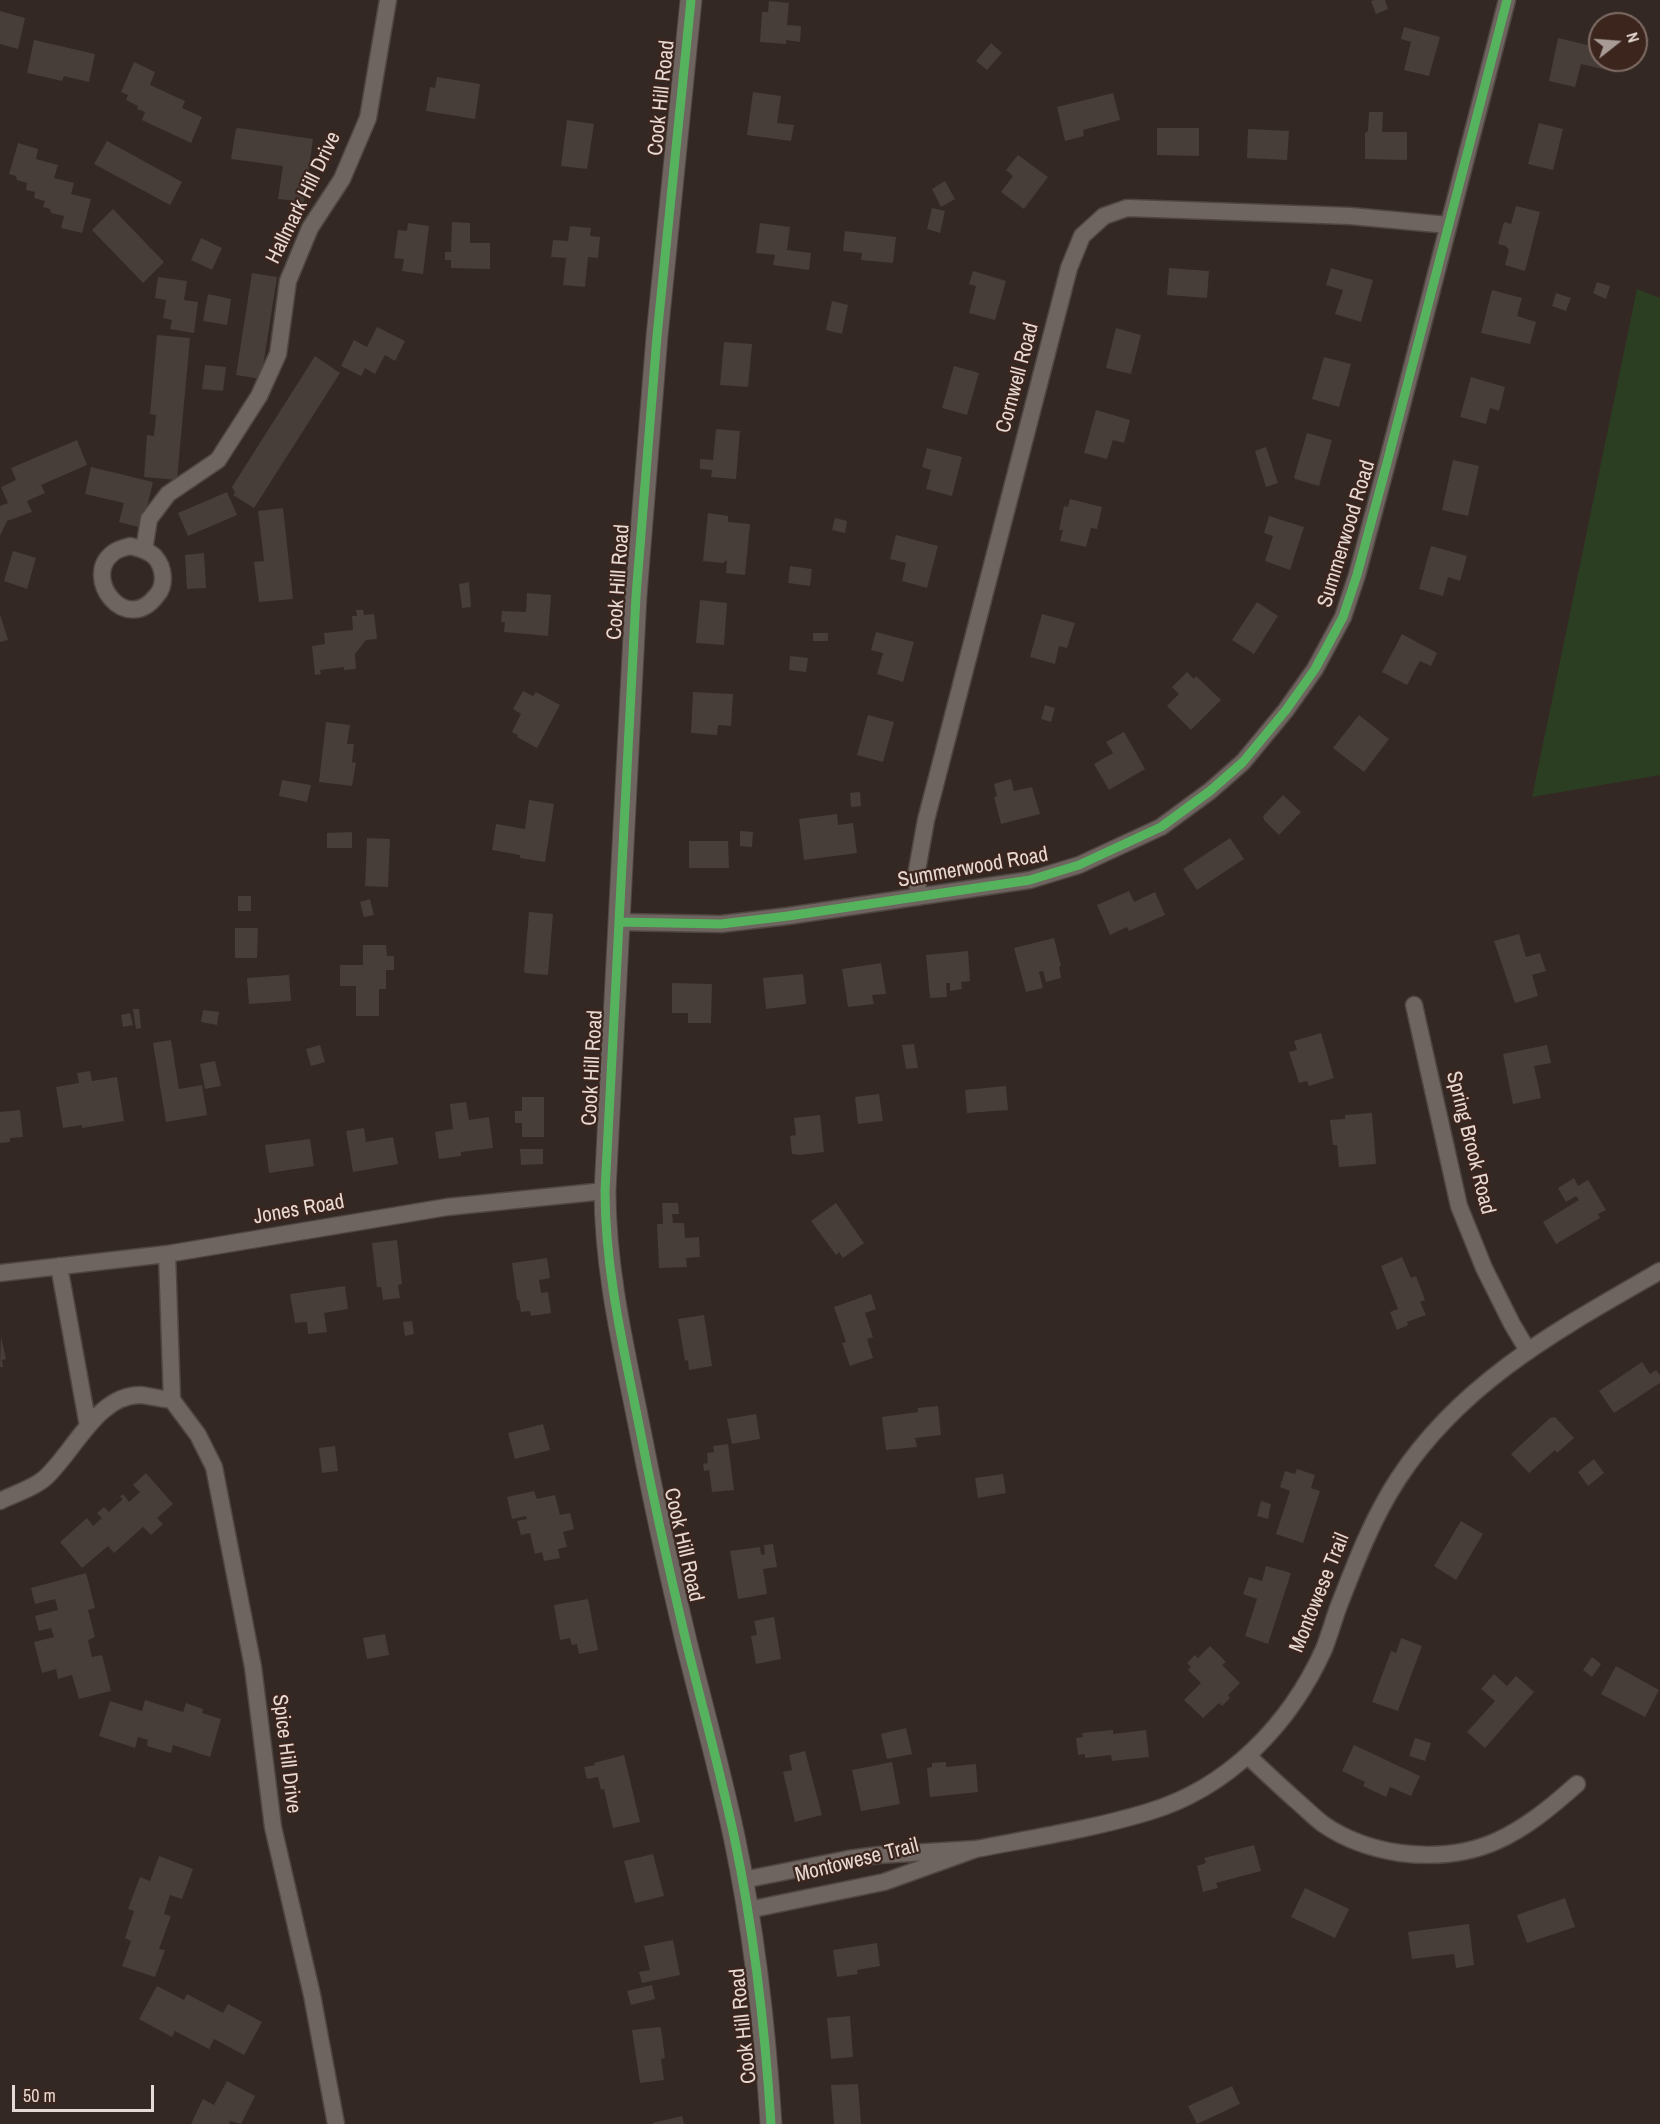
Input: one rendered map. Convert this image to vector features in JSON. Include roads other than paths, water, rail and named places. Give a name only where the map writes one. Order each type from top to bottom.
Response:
[{"type":"street","name":"Hallmark Hill Drive","points":[[144,550],[149,519],[168,494],[218,460],[259,396],[278,354],[288,281],[310,228],[342,179],[368,118],[388,0]]},
{"type":"street","name":"Cook Hill Road","points":[[691,0],[641,517],[605,1220],[615,1304],[651,1486],[743,1880],[765,2037],[771,2124]]},
{"type":"street","name":"Summerwood Road","points":[[619,922],[721,924],[1030,880],[1079,865],[1161,827],[1243,762],[1286,710],[1315,669],[1343,617],[1357,575],[1507,0]]},
{"type":"street","name":"Cornwell Road","points":[[918,897],[917,870],[926,820],[1069,268],[1082,236],[1104,216],[1127,208],[1350,216],[1448,225]]},
{"type":"street","name":"Spring Brook Road","points":[[1414,1005],[1459,1206],[1484,1268],[1528,1351]]},
{"type":"street","name":"Jones Road","points":[[0,1272],[167,1254],[447,1207],[605,1191]]},
{"type":"street","points":[[0,1501],[44,1480],[67,1455],[88,1426],[111,1402],[138,1395],[172,1400],[167,1254]]},
{"type":"street","points":[[59,1266],[88,1426]]},
{"type":"street","name":"Montowese Trail","points":[[743,1880],[878,1854],[975,1849],[1099,1824],[1149,1812],[1182,1799],[1220,1777],[1248,1756],[1281,1721],[1307,1681],[1324,1647],[1360,1552],[1399,1479],[1439,1424],[1476,1389],[1528,1351],[1588,1312],[1660,1271]]},
{"type":"street","name":"Spice Hill Drive","points":[[172,1400],[198,1435],[214,1467],[252,1666],[273,1827],[312,1995],[336,2124]]},
{"type":"street","points":[[1248,1756],[1323,1824],[1356,1842],[1382,1850],[1427,1856],[1452,1855],[1474,1850],[1520,1830],[1543,1814],[1577,1784]]},
{"type":"street","name":"Montowese Trail","points":[[748,1910],[884,1882],[975,1849]]}]
